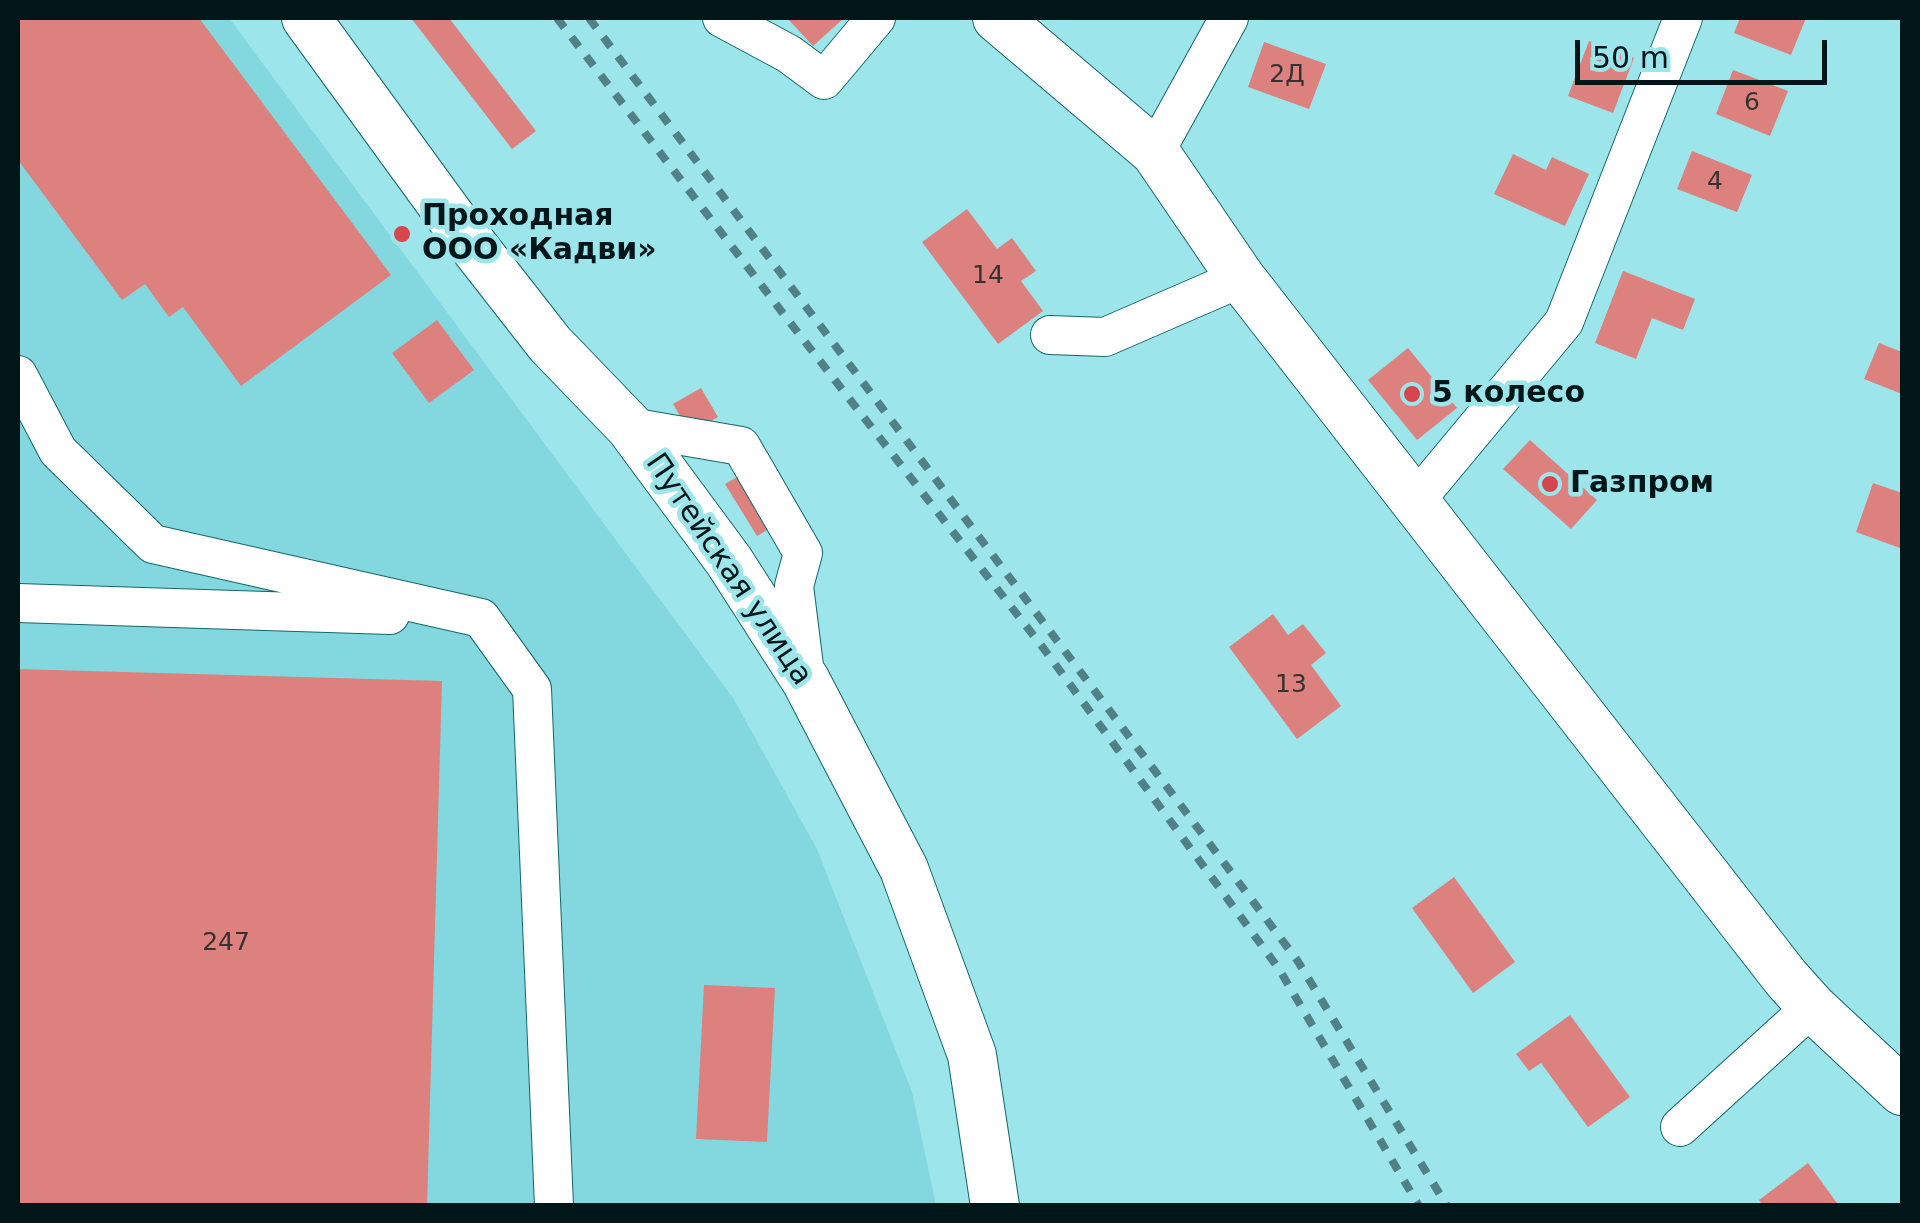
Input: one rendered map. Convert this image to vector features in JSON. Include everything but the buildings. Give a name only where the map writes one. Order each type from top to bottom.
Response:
[{"type":"main road","name":"Путейская улица","points":[[306,18],[450,216],[550,344],[630,427],[729,561],[806,682],[904,869],[972,1055],[995,1206]]},
{"type":"main road","points":[[998,18],[1154,152],[1241,278],[1786,978],[1902,1091]]},
{"type":"street","points":[[722,18],[789,54],[824,80],[876,18]]},
{"type":"street","points":[[1154,152],[1229,18]]},
{"type":"street","points":[[1416,500],[1564,322],[1683,18]]},
{"type":"street","points":[[1050,335],[1106,338],[1241,278]]},
{"type":"street","points":[[18,375],[58,450],[153,544],[481,618],[532,689],[554,1206]]},
{"type":"street","points":[[630,427],[710,442],[794,586],[806,682]]},
{"type":"street","points":[[18,603],[481,618]]},
{"type":"street","points":[[1680,1127],[1812,1007]]},
{"type":"shaded area","points":[[18,18],[229,18],[733,698],[817,849],[912,1092],[936,1205],[18,1205]]},
{"type":"railway","points":[[557,18],[1044,649],[1279,969],[1419,1206]]},
{"type":"railway","points":[[589,18],[1297,960],[1447,1206]]},
{"type":"place","name":"Проходная ООО «Кадви»","points":[[402,234]]},
{"type":"place","name":"5 колесо","points":[[1412,394]]},
{"type":"place","name":"Газпром","points":[[1550,484]]}]
